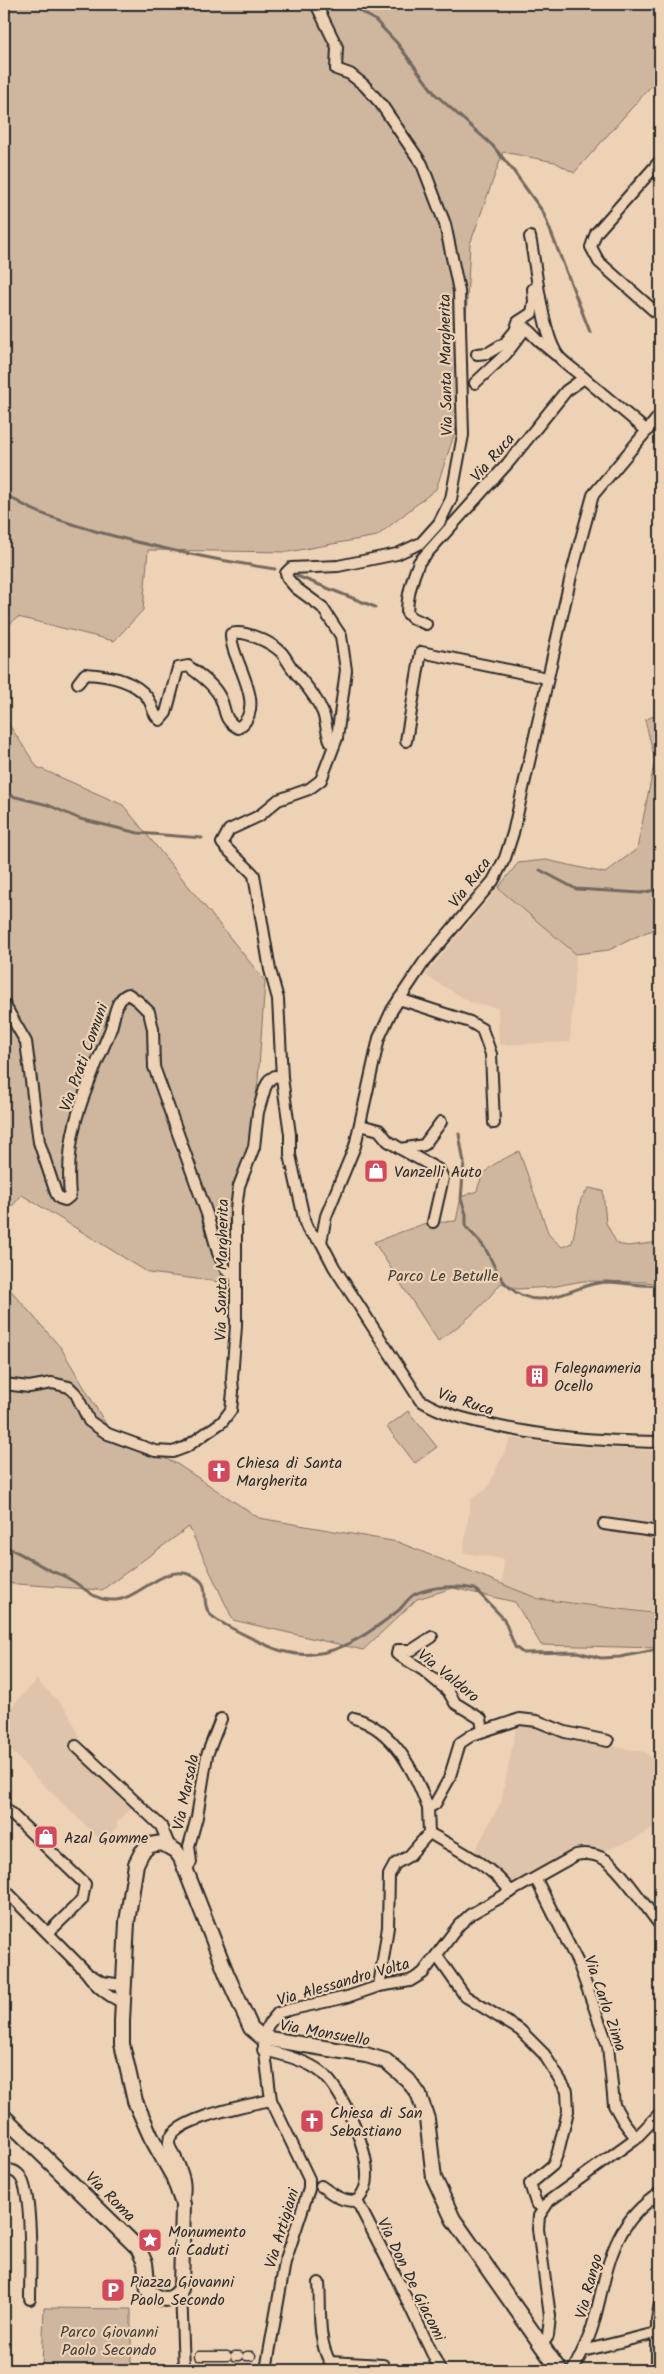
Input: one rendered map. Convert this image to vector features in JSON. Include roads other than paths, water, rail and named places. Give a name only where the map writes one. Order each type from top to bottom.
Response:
[{"type":"main road","points":[[169,1845],[162,1842],[150,1845],[142,1852],[136,1864],[127,1922],[122,2002],[122,2044],[135,2101],[151,2137],[173,2176],[183,2204],[181,2289]]},
{"type":"main road","name":"Via Monsuello","points":[[169,1845],[182,1858],[227,1975],[251,2028],[263,2044],[366,2055],[386,2061],[408,2080],[418,2095],[427,2120],[434,2178],[442,2199],[453,2219],[559,2370]]},
{"type":"main road","name":"Via Roma","points":[[4,2116],[138,2248],[145,2263],[148,2290],[152,2295],[168,2300],[181,2289]]},
{"type":"street","name":"Via Santa Margherita","points":[[4,1384],[29,1387],[52,1383],[69,1387],[76,1394],[89,1421],[108,1434],[155,1451],[173,1452],[186,1447],[222,1422],[231,1410],[236,1326],[236,1209],[239,1186],[254,1147],[258,1112],[265,1088],[269,1080],[275,1076],[282,1078],[278,999],[270,970],[254,875],[244,863],[230,854],[222,843],[228,830],[259,816],[278,800],[310,789],[321,780],[329,764],[337,738],[346,670],[341,636],[322,607],[296,588],[286,573],[291,568],[338,566],[397,554],[421,543],[439,523],[451,499],[463,435],[460,291],[445,224],[422,164],[381,104],[364,84],[350,74],[336,69],[337,47],[316,4]]},
{"type":"street","points":[[660,161],[596,234],[591,247],[599,262],[660,316]]},
{"type":"street","points":[[530,237],[543,311],[559,357]]},
{"type":"street","points":[[477,354],[488,353],[505,343],[515,332],[518,322],[532,313],[535,266]]},
{"type":"street","points":[[475,383],[506,354],[526,328],[538,341],[647,431]]},
{"type":"street","name":"Via Ruca","points":[[426,624],[412,618],[407,613],[412,577],[419,562],[508,463],[566,392],[584,378]]},
{"type":"street","name":"Via Ruca","points":[[321,1242],[326,1216],[346,1170],[360,1125],[379,1038],[399,999],[424,962],[493,881],[505,858],[513,833],[571,576],[593,494],[660,415]]},
{"type":"street","points":[[78,683],[85,674],[123,681],[140,690],[148,698],[156,717],[160,720],[166,713],[178,668],[188,666],[206,679],[220,698],[224,714],[231,724],[238,728],[244,724],[248,716],[251,698],[242,666],[231,642],[231,634],[236,632],[243,633],[271,645],[281,652],[315,696],[324,714],[329,740],[333,746]]},
{"type":"street","points":[[406,741],[421,652],[547,678]]},
{"type":"street","name":"Via Prati Comuni","points":[[4,1004],[26,1042],[40,1142],[56,1193],[59,1198],[65,1200],[70,1196],[68,1154],[79,1103],[112,1028],[119,1001],[128,994],[149,1012],[153,1029],[154,1067],[207,1214],[218,1253],[226,1270],[230,1273],[236,1271]]},
{"type":"street","points":[[399,999],[470,1022],[482,1029],[491,1054],[494,1123]]},
{"type":"street","name":"Via Ruca","points":[[282,1078],[290,1134],[290,1155],[305,1224],[308,1230],[321,1242],[334,1267],[420,1400],[436,1410],[520,1432],[573,1440],[660,1442]]},
{"type":"street","points":[[401,1149],[424,1145],[440,1122]]},
{"type":"street","points":[[360,1125],[379,1130],[388,1140],[401,1149],[439,1170],[443,1178],[433,1222]]},
{"type":"street","points":[[604,1524],[660,1532]]},
{"type":"street","name":"Via Valdoro","points":[[432,1637],[412,1650],[398,1650],[397,1654],[423,1670],[448,1691],[455,1703],[481,1719],[483,1731]]},
{"type":"street","points":[[354,1718],[367,1722],[383,1732],[409,1766],[418,1782],[428,1808],[429,1833],[409,1856],[395,1864],[389,1875],[388,1927],[379,1986]]},
{"type":"street","name":"Via Marsala","points":[[186,1870],[191,1862],[189,1846],[197,1817],[207,1755],[221,1719]]},
{"type":"street","points":[[428,1808],[434,1804],[448,1779],[460,1743],[483,1731],[520,1720],[537,1720],[565,1732],[608,1741]]},
{"type":"street","name":"Via Monsuello","points":[[76,1746],[161,1826],[169,1845]]},
{"type":"street","points":[[4,1807],[85,1884],[82,1900],[48,1933]]},
{"type":"street","points":[[429,1833],[484,1867],[504,1882],[511,1892]]},
{"type":"street","name":"Via Alessandro Volta","points":[[263,2044],[268,2024],[278,2013],[347,1997],[379,1986],[410,1981],[423,1973],[459,1925],[471,1914],[576,1855],[586,1853],[594,1855],[614,1866],[660,1925]]},
{"type":"street","name":"Via Carlo Zima","points":[[536,1879],[579,1965],[608,2046],[614,2105],[636,2138]]},
{"type":"street","points":[[4,1889],[107,1995],[122,2002]]},
{"type":"street","points":[[437,1956],[466,1996],[520,2030],[544,2054],[567,2091],[568,2111],[553,2165],[530,2184],[536,2203],[543,2208]]},
{"type":"street","points":[[86,1972],[102,1982],[123,1985]]},
{"type":"street","points":[[263,2044],[321,2072],[338,2094],[350,2116],[365,2159],[366,2188],[357,2201],[347,2202],[321,2186]]},
{"type":"street","name":"Via Artigiani","points":[[263,2044],[273,2103],[310,2178],[309,2189],[285,2262],[269,2344],[264,2356],[266,2370]]},
{"type":"street","points":[[183,2204],[186,2185],[169,2144],[171,2137],[194,2120],[216,2112],[273,2103]]},
{"type":"street","points":[[542,2345],[548,2336],[550,2316],[538,2229],[539,2216],[543,2208],[549,2201],[636,2138],[660,2113]]},
{"type":"street","points":[[4,2169],[18,2174],[22,2179],[30,2214],[30,2299]]},
{"type":"street","name":"Via Rango","points":[[573,2370],[594,2323],[606,2266],[615,2244],[627,2225],[660,2193]]},
{"type":"street","name":"Via Don De Giacomi","points":[[357,2201],[396,2277],[440,2370]]},
{"type":"street","points":[[319,2282],[323,2343],[329,2366],[383,2365],[382,2370]]},
{"type":"street","points":[[181,2289],[185,2355],[184,2370]]},
{"type":"street","points":[[657,2370],[660,2303]]},
{"type":"street","points":[[582,2351],[658,2332]]},
{"type":"street","points":[[199,2356],[240,2356]]},
{"type":"waterway","points":[[348,4],[375,20],[397,43],[435,94],[492,145],[512,169],[543,212],[590,332]]},
{"type":"waterway","points":[[4,493],[37,511],[95,531],[185,553],[275,569]]},
{"type":"waterway","points":[[297,576],[375,607]]},
{"type":"waterway","points":[[4,794],[48,805],[80,819],[138,833],[202,838]]},
{"type":"waterway","points":[[540,870],[576,889],[641,893],[660,889]]},
{"type":"waterway","points":[[459,1134],[464,1163],[461,1199],[466,1214],[466,1227],[484,1247],[500,1277],[508,1286],[520,1295],[533,1299],[545,1299],[581,1287],[606,1282],[660,1285]]},
{"type":"waterway","points":[[4,1546],[68,1578],[95,1596],[111,1600],[131,1595],[170,1574],[191,1575],[202,1583],[206,1607],[214,1617],[258,1641],[292,1653],[313,1654],[336,1649],[380,1625],[415,1594],[429,1589],[452,1587],[475,1589],[504,1619],[515,1647],[523,1653],[577,1652],[601,1658],[620,1657],[660,1649]]},
{"type":"place","name":"Vanzelli Auto","points":[[376,1171]]},
{"type":"place","name":"Falegnameria Ocello","points":[[537,1376]]},
{"type":"place","name":"Chiesa di Santa Margherita","points":[[219,1471]]},
{"type":"place","name":"Azal Gomme","points":[[46,1837]]},
{"type":"place","name":"Chiesa di San Sebastiano","points":[[312,2121]]},
{"type":"place","name":"Monumento ai Caduti","points":[[150,2240]]},
{"type":"place","name":"Piazza Giovanni Paolo Secondo","points":[[113,2290]]},
{"type":"park label","name":"Parco Le Betulle","points":[[443,1275]]},
{"type":"park label","name":"Parco Giovanni Paolo Secondo","points":[[109,2340]]}]
